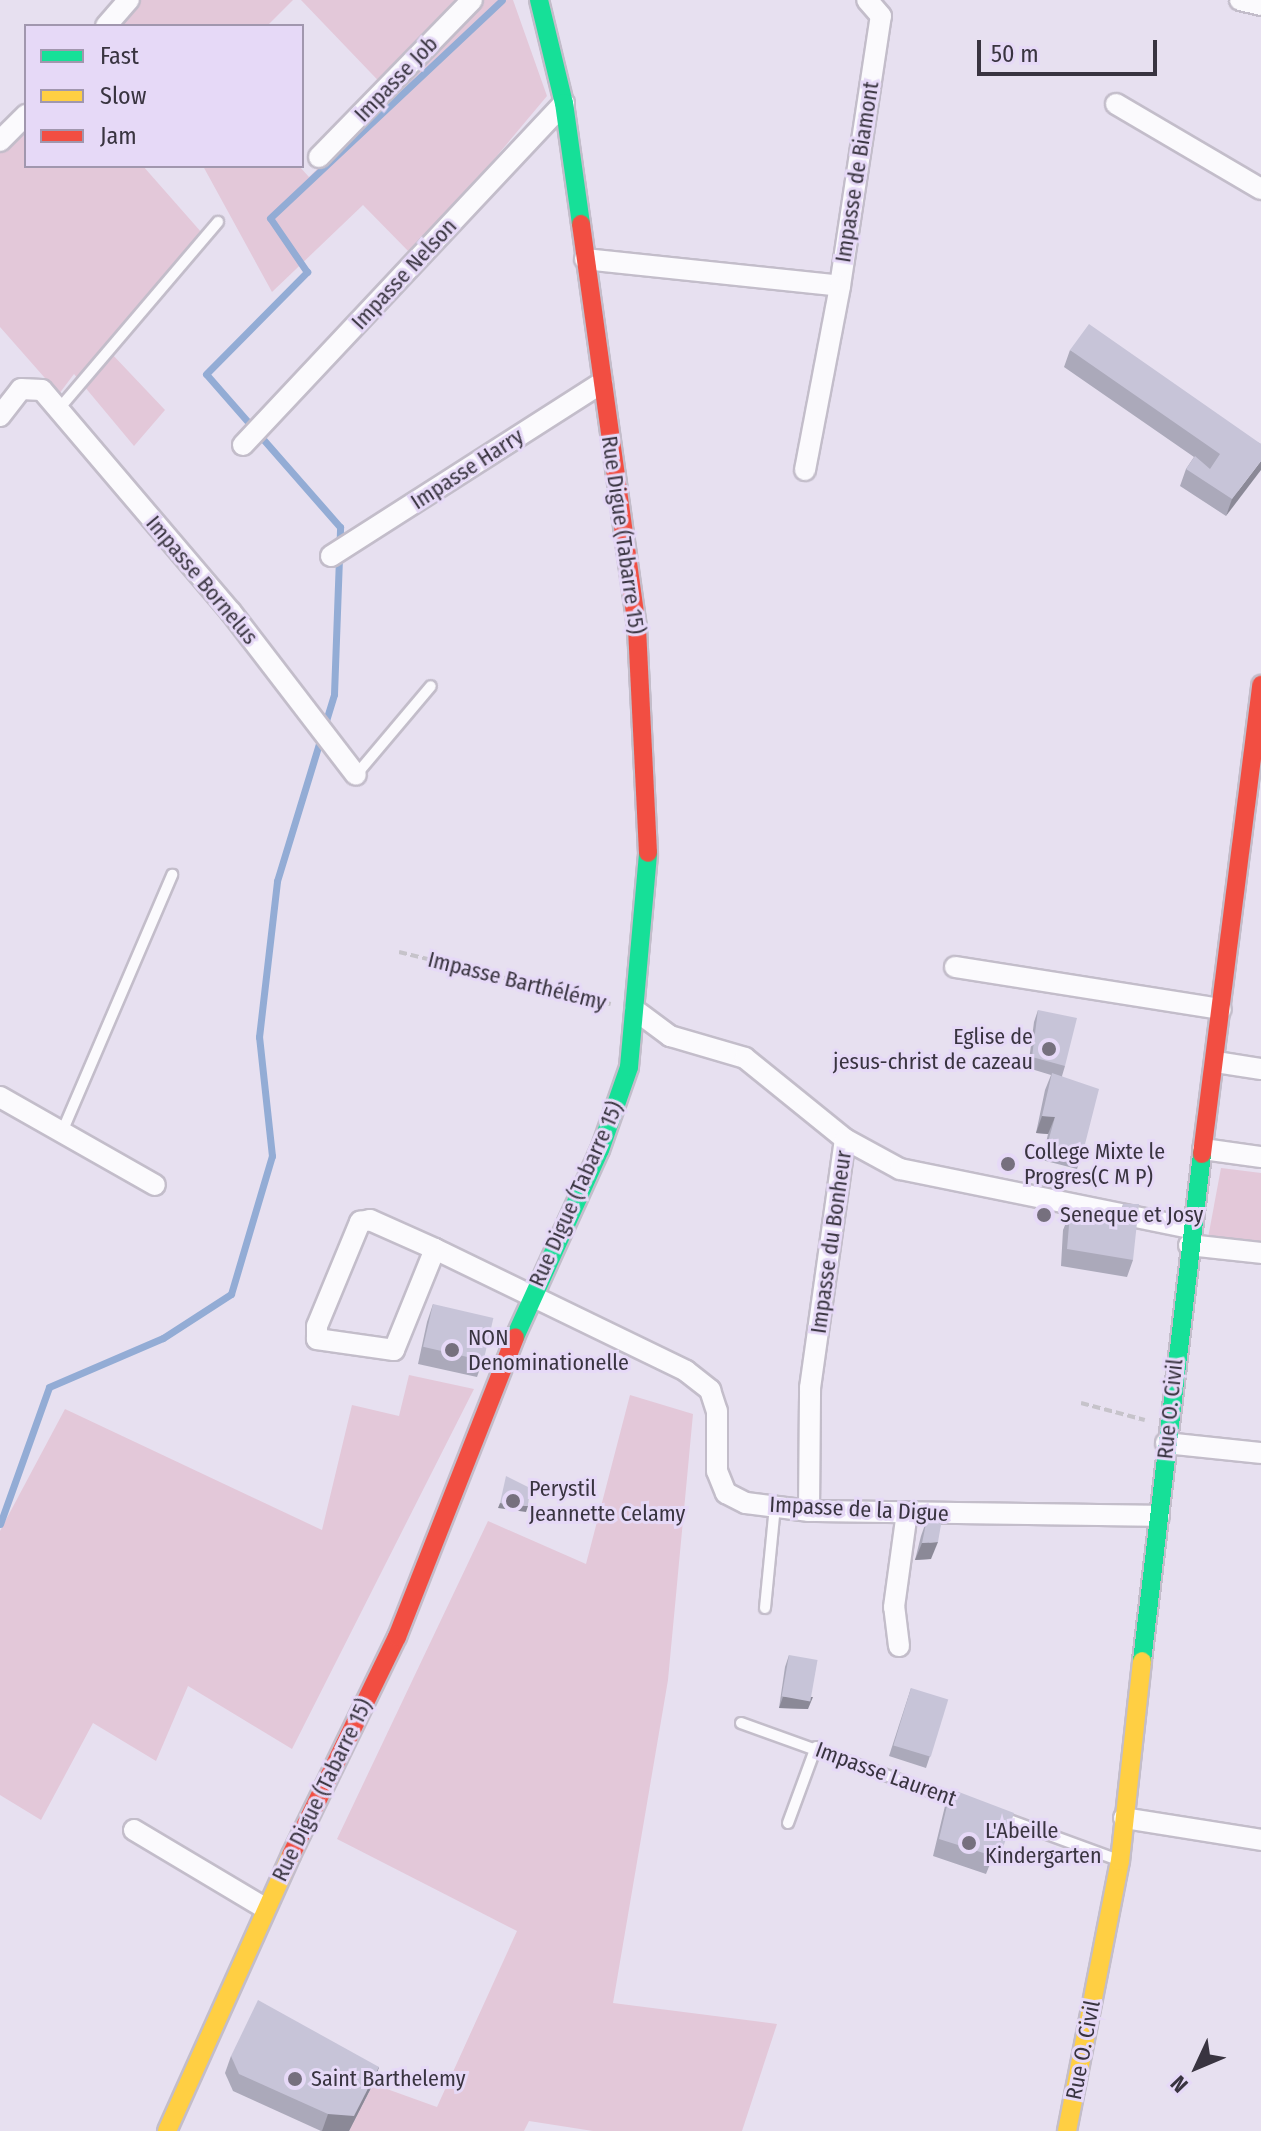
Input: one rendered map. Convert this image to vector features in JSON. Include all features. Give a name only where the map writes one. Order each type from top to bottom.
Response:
[{"type":"street","points":[[108,24],[129,0]]},
{"type":"street","name":"Impasse Job","points":[[319,157],[472,0]]},
{"type":"street","name":"Rue Digue (Tabarre 15)","points":[[167,2131],[265,1908],[397,1637],[531,1297],[600,1150],[629,1067],[649,876],[637,628],[564,103],[539,0]]},
{"type":"street","name":"Impasse de Biamont","points":[[585,259],[840,286],[881,16],[867,0]]},
{"type":"street","points":[[1240,0],[1261,5]]},
{"type":"street","name":"Impasse Nelson","points":[[243,445],[564,103]]},
{"type":"street","points":[[1116,104],[1261,189]]},
{"type":"street","points":[[0,141],[24,117]]},
{"type":"street","points":[[805,470],[840,286]]},
{"type":"street","name":"Impasse Harry","points":[[331,556],[602,383]]},
{"type":"street","name":"Impasse Bornelus","points":[[0,416],[21,389],[42,390],[231,612],[356,775]]},
{"type":"street","name":"Rue O. Civil","points":[[1067,2131],[1120,1861],[1166,1434],[1190,1236],[1216,1062],[1261,685]]},
{"type":"street","points":[[955,967],[1221,1009]]},
{"type":"street","points":[[635,1010],[670,1036],[745,1058],[845,1139]]},
{"type":"street","points":[[1216,1062],[1261,1069]]},
{"type":"street","points":[[0,1097],[155,1185]]},
{"type":"street","name":"Impasse du Bonheur","points":[[809,1511],[810,1388],[845,1139],[900,1169],[1261,1253]]},
{"type":"street","points":[[1203,1149],[1261,1157]]},
{"type":"street","points":[[435,1249],[394,1350],[317,1339],[317,1326],[360,1222],[370,1220],[435,1249],[531,1297]]},
{"type":"street","name":"Impasse de la Digue","points":[[531,1297],[686,1371],[710,1390],[717,1411],[717,1471],[726,1493],[809,1511],[1159,1516]]},
{"type":"street","points":[[1166,1434],[1261,1453]]},
{"type":"street","points":[[899,1646],[894,1607],[907,1512]]},
{"type":"street","points":[[1124,1818],[1261,1840]]},
{"type":"street","points":[[134,1830],[265,1908]]},
{"type":"lane","points":[[58,410],[218,222]]},
{"type":"lane","points":[[356,775],[431,686]]},
{"type":"lane","points":[[62,1132],[172,875]]},
{"type":"lane","points":[[765,1608],[775,1506]]},
{"type":"lane","name":"Impasse Laurent","points":[[741,1723],[816,1747],[975,1807]]},
{"type":"lane","points":[[788,1823],[816,1747]]},
{"type":"lane","points":[[990,1812],[1120,1861]]},
{"type":"path","name":"Impasse Barthélémy","points":[[399,952],[635,1010]]},
{"type":"path","points":[[1081,1403],[1166,1434]]},
{"type":"shaded area","points":[[139,0],[293,0],[269,24],[118,24]]},
{"type":"shaded area","points":[[301,0],[513,0],[547,96],[413,256],[363,205],[272,292],[204,168],[301,168],[309,177],[393,96]]},
{"type":"shaded area","points":[[24,127],[24,168],[145,168],[209,241],[111,353],[165,410],[134,446],[74,374],[59,394],[0,327],[0,151]]},
{"type":"shaded area","points":[[1221,1168],[1261,1173],[1261,1253],[1207,1243]]},
{"type":"shaded area","points":[[409,1375],[474,1389],[292,1749],[188,1686],[156,1761],[93,1723],[41,1820],[0,1795],[0,1531],[65,1409],[322,1530],[352,1405],[399,1416]]},
{"type":"shaded area","points":[[630,1395],[693,1414],[668,1680],[613,2003],[777,2024],[742,2131],[593,2131],[529,2121],[524,2131],[349,2131],[373,2084],[437,2107],[517,1931],[337,1839],[488,1521],[586,1564]]},
{"type":"building","points":[[1089,324],[1261,444],[1261,461],[1232,499],[1186,469],[1195,456],[1210,469],[1220,454],[1070,350]]},
{"type":"building","name":"Eglise de jesus-christ de cazeau","points":[[1038,1010],[1077,1018],[1065,1066],[1032,1057]]},
{"type":"building","points":[[1052,1073],[1099,1089],[1083,1152],[1048,1142],[1055,1117],[1042,1116]]},
{"type":"building","points":[[1123,1204],[1139,1204],[1133,1260],[1067,1249],[1070,1213],[1112,1224],[1110,1212],[1122,1215]]},
{"type":"building","points":[[433,1304],[493,1318],[484,1361],[423,1347]]},
{"type":"building","name":"Perystil Jeannette Celamy","points":[[506,1476],[530,1488],[528,1506],[500,1503]]},
{"type":"building","points":[[927,1519],[942,1519],[938,1542],[922,1543]]},
{"type":"building","points":[[789,1655],[818,1660],[810,1701],[782,1696]]},
{"type":"building","points":[[911,1688],[948,1699],[931,1757],[893,1745]]},
{"type":"building","name":"L'Abeille Kindergarten","points":[[951,1789],[1014,1813],[1003,1848],[993,1846],[993,1856],[939,1839]]},
{"type":"building","name":"Saint Barthelemy","points":[[258,2000],[379,2067],[354,2116],[328,2114],[239,2074],[231,2056]]},
{"type":"waterway","points":[[0,1524],[49,1387],[163,1338],[231,1294],[272,1156],[259,1037],[277,881],[334,694],[340,527],[206,374],[307,272],[270,218],[502,0]]},
{"type":"traffic: fast","points":[[539,0],[564,103],[581,224]]},
{"type":"traffic: fast","points":[[515,1337],[600,1150],[629,1067],[648,853]]},
{"type":"traffic: fast","points":[[1142,1661],[1202,1154]]},
{"type":"traffic: slow","points":[[1067,2131],[1120,1861],[1142,1661]]},
{"type":"traffic: slow","points":[[167,2131],[291,1855]]},
{"type":"traffic: jam","points":[[581,224],[637,628],[648,853]]},
{"type":"traffic: jam","points":[[1202,1154],[1261,685]]},
{"type":"traffic: jam","points":[[291,1855],[397,1637],[515,1337]]},
{"type":"place","name":"Eglise de jesus-christ de cazeau","points":[[1049,1049]]},
{"type":"place","name":"College Mixte le Progres(C M P)","points":[[1008,1164]]},
{"type":"place","name":"Seneque et Josy","points":[[1044,1215]]},
{"type":"place","name":"NON Denominationelle","points":[[452,1350]]},
{"type":"place","name":"Perystil Jeannette Celamy","points":[[513,1501]]},
{"type":"place","name":"L'Abeille Kindergarten","points":[[969,1843]]},
{"type":"place","name":"Saint Barthelemy","points":[[295,2079]]}]
